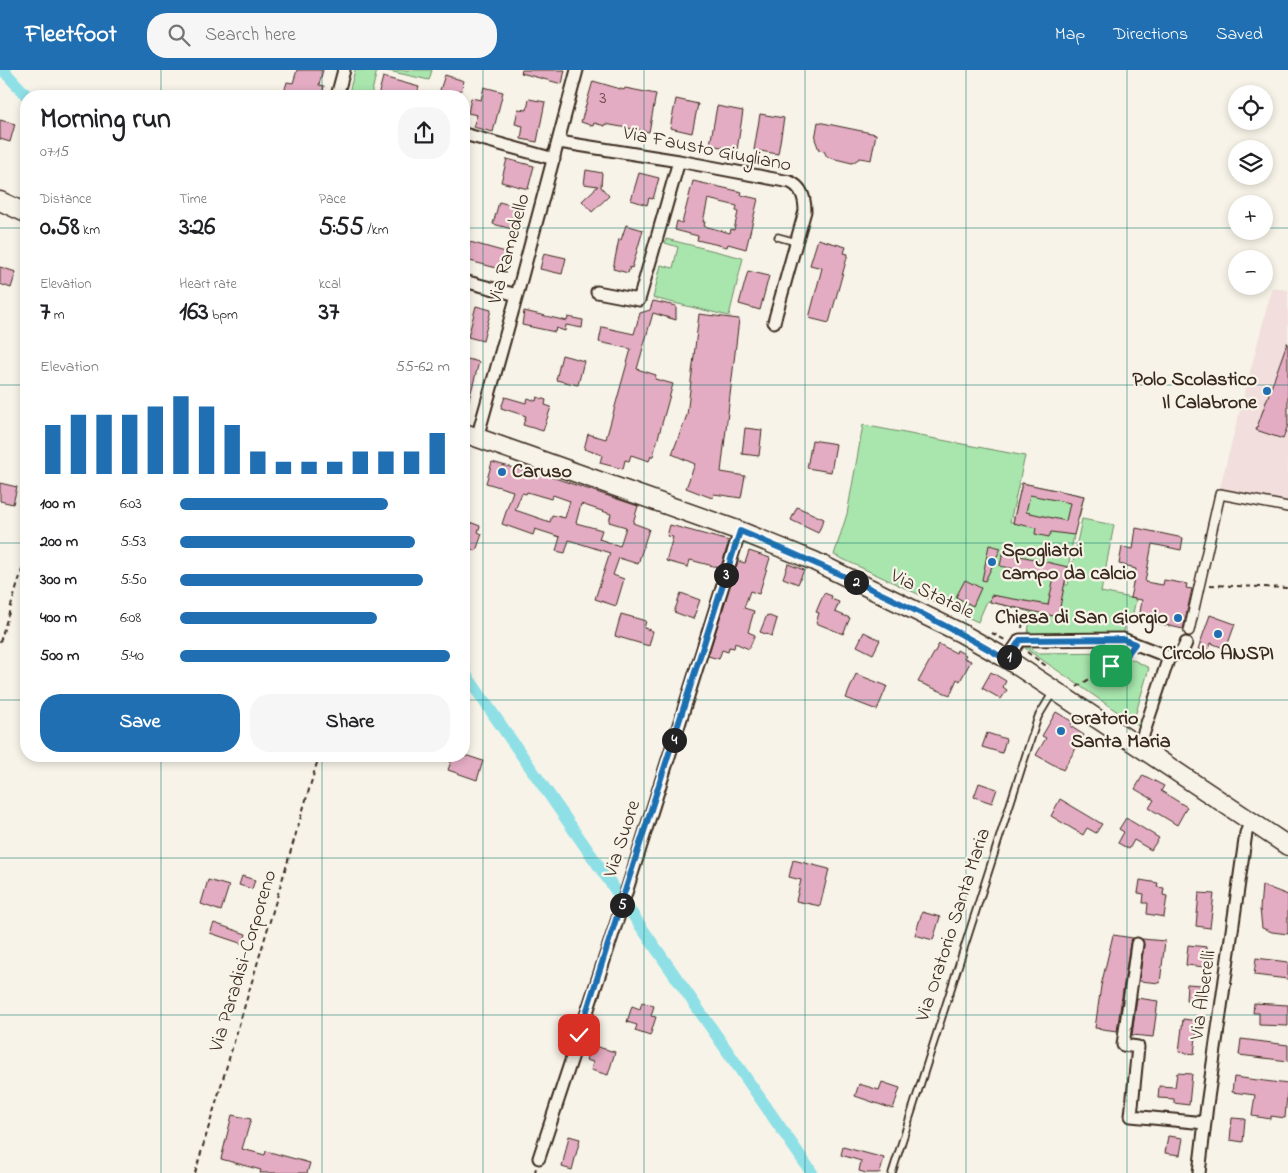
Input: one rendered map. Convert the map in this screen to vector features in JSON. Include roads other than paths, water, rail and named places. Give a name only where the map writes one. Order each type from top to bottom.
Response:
[{"type":"main road","points":[[0,202],[20,210]]},
{"type":"main road","name":"Via Statale","points":[[470,435],[740,531],[814,561],[962,633],[1054,690],[1288,846]]},
{"type":"street","points":[[339,90],[344,70]]},
{"type":"street","name":"Via Ramedello","points":[[470,435],[518,295],[577,70]]},
{"type":"street","points":[[470,136],[554,159]]},
{"type":"street","name":"Via Fausto Giugliano","points":[[559,142],[679,161],[796,184],[805,201],[805,211],[774,322]]},
{"type":"street","points":[[597,292],[639,300],[679,161]]},
{"type":"street","points":[[470,283],[518,295]]},
{"type":"street","points":[[1189,631],[1220,494],[1288,508]]},
{"type":"street","name":"Via Suore","points":[[539,1158],[620,912],[740,531]]},
{"type":"street","points":[[1007,660],[1020,640],[1123,639],[1169,657],[1182,652],[1186,643]]},
{"type":"street","points":[[1139,747],[1169,657]]},
{"type":"street","name":"Via Alberelli","points":[[1199,1173],[1246,833],[1251,822]]},
{"type":"street","points":[[1137,944],[1123,1045],[1138,1047],[1132,1116],[1205,1123]]},
{"type":"lane","points":[[778,237],[796,242]]},
{"type":"lane","name":"Via Oratorio Santa Maria","points":[[892,1173],[1038,717],[1054,690]]},
{"type":"waterway","points":[[3,70],[21,90]]},
{"type":"waterway","points":[[470,681],[812,1173]]},
{"type":"place","name":"Polo Scolastico Il Calabrone","points":[[1267,391]]},
{"type":"place","name":"Caruso","points":[[502,472]]},
{"type":"place","name":"Spogliatoi campo da calcio","points":[[992,562]]},
{"type":"place","name":"Chiesa di San Giorgio","points":[[1178,618]]},
{"type":"place","name":"Circolo ANSPI","points":[[1218,634]]},
{"type":"place","name":"Oratorio Santa Maria","points":[[1061,731]]}]
